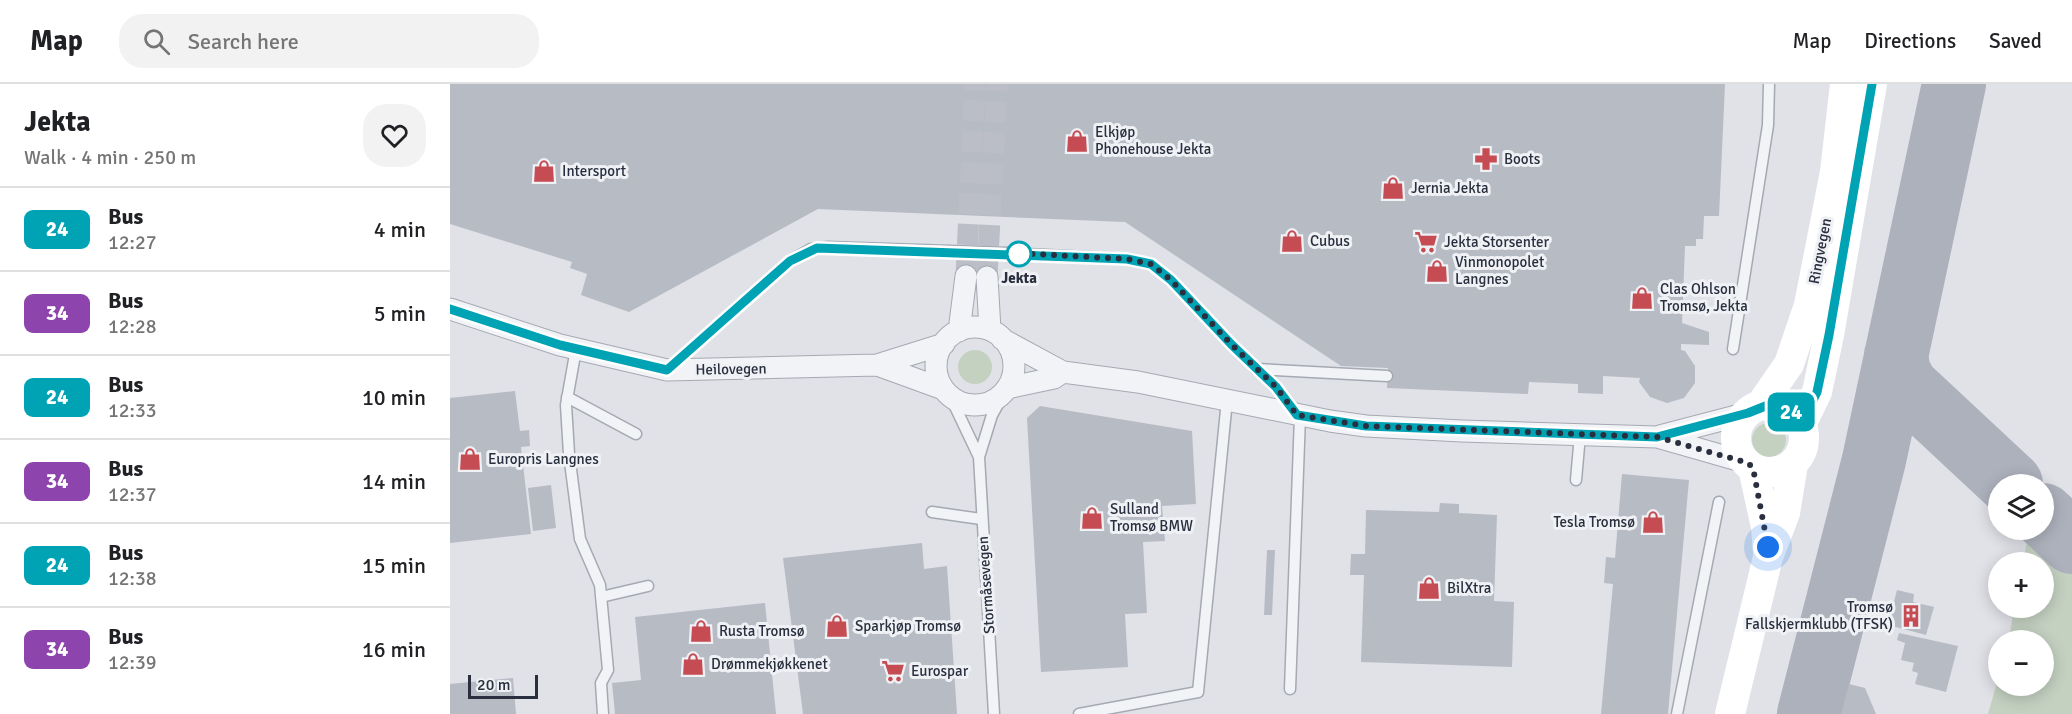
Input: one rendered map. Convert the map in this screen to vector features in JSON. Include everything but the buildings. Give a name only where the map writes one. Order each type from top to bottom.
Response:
[{"type":"street","name":"Ringvegen","points":[[1754,410],[1789,364],[1809,305],[1834,172],[1845,84]]},
{"type":"street","name":"Ringvegen","points":[[1801,425],[1817,392],[1829,335],[1872,84]]},
{"type":"street","points":[[946,392],[936,369],[938,356],[951,337],[976,277],[996,335],[1011,351],[1014,366],[1007,389]]},
{"type":"street","name":"Heilovegen","points":[[450,309],[576,349],[667,370],[877,365]]},
{"type":"street","points":[[877,365],[978,328],[1056,366],[1063,372],[1138,382],[1298,416],[1366,426],[1657,437],[1774,472],[1793,464]]},
{"type":"street","points":[[877,365],[946,392],[967,405],[991,402],[1007,389],[1020,383],[1054,378],[1063,372]]},
{"type":"street","points":[[1657,437],[1754,410],[1784,408],[1801,425],[1803,446],[1793,464],[1785,513],[1768,557],[1730,714]]},
{"type":"street","points":[[1754,410],[1740,424],[1737,438],[1739,452],[1750,465],[1766,527],[1768,557]]},
{"type":"lane","points":[[1733,349],[1768,125],[1769,84]]},
{"type":"lane","points":[[667,370],[730,312],[800,254],[828,247],[1127,259],[1151,264],[1171,280],[1276,387],[1298,416],[1290,689]]},
{"type":"lane","points":[[576,349],[567,397],[569,454],[580,539],[600,585],[608,670],[601,683],[603,714]]},
{"type":"lane","points":[[1256,369],[1387,376]]},
{"type":"lane","points":[[979,457],[992,415],[1007,389]]},
{"type":"lane","points":[[946,392],[979,457]]},
{"type":"lane","points":[[567,397],[636,434]]},
{"type":"lane","points":[[1079,714],[1198,692],[1227,400]]},
{"type":"lane","points":[[1576,480],[1580,435]]},
{"type":"lane","name":"Stormåsevegen","points":[[979,457],[994,714]]},
{"type":"lane","points":[[1677,714],[1719,502]]},
{"type":"lane","points":[[932,512],[981,519]]},
{"type":"lane","points":[[601,597],[648,586]]},
{"type":"green space","points":[[975,350],[987,355],[992,367],[987,379],[975,384],[963,379],[958,367],[963,355]]},
{"type":"green space","points":[[1769,423],[1781,428],[1786,440],[1781,452],[1769,457],[1757,452],[1752,440],[1757,428]]},
{"type":"green space","points":[[2027,540],[2040,540],[2054,552],[2025,552]]},
{"type":"green space","points":[[2054,552],[2072,568],[2072,714],[1988,714],[1993,696],[2054,696],[2054,630],[2011,630],[2012,618],[2054,618]]},
{"type":"taxiway","points":[[1809,714],[1874,460],[1954,84]]},
{"type":"taxiway","points":[[1896,355],[1899,373],[1907,387],[2000,474]]},
{"type":"taxiway","points":[[2054,525],[2072,542]]},
{"type":"tunnel","points":[[966,276],[975,84]]},
{"type":"tunnel","points":[[987,277],[997,84]]},
{"type":"bus line","name":"24","points":[[450,309],[560,345],[667,370],[790,261],[811,249],[828,247],[1127,259],[1151,264],[1171,280],[1232,345],[1276,387],[1297,415],[1366,426],[1657,437],[1748,413],[1760,406],[1776,405],[1791,412],[1801,425],[1817,392],[1829,335],[1872,84]]},
{"type":"place","name":"Elkjøp Phonehouse Jekta","points":[[1077,141]]},
{"type":"place","name":"Boots","points":[[1486,159]]},
{"type":"place","name":"Intersport","points":[[544,171]]},
{"type":"place","name":"Jernia Jekta","points":[[1393,188]]},
{"type":"place","name":"Cubus","points":[[1292,241]]},
{"type":"place","name":"Jekta Storsenter","points":[[1426,242]]},
{"type":"place","name":"Jekta","points":[[1019,254]]},
{"type":"place","name":"Vinmonopolet Langnes","points":[[1437,271]]},
{"type":"place","name":"Clas Ohlson Tromsø, Jekta","points":[[1642,298]]},
{"type":"place","name":"Europris Langnes","points":[[470,459]]},
{"type":"place","name":"Sulland Tromsø BMW","points":[[1092,518]]},
{"type":"place","name":"Tesla Tromsø","points":[[1653,522]]},
{"type":"place","name":"BilXtra","points":[[1429,588]]},
{"type":"place","name":"Tromsø Fallskjermklubb (TFSK)","points":[[1911,616]]},
{"type":"place","name":"Sparkjøp Tromsø","points":[[837,626]]},
{"type":"place","name":"Rusta Tromsø","points":[[701,631]]},
{"type":"place","name":"Drømmekjøkkenet","points":[[693,664]]},
{"type":"place","name":"Eurospar","points":[[893,671]]},
{"type":"route","points":[[1019,254],[1015,253],[1127,259],[1151,264],[1171,280],[1232,345],[1276,387],[1297,415],[1366,426],[1657,437],[1706,449],[1748,463],[1753,468],[1768,547]]}]
